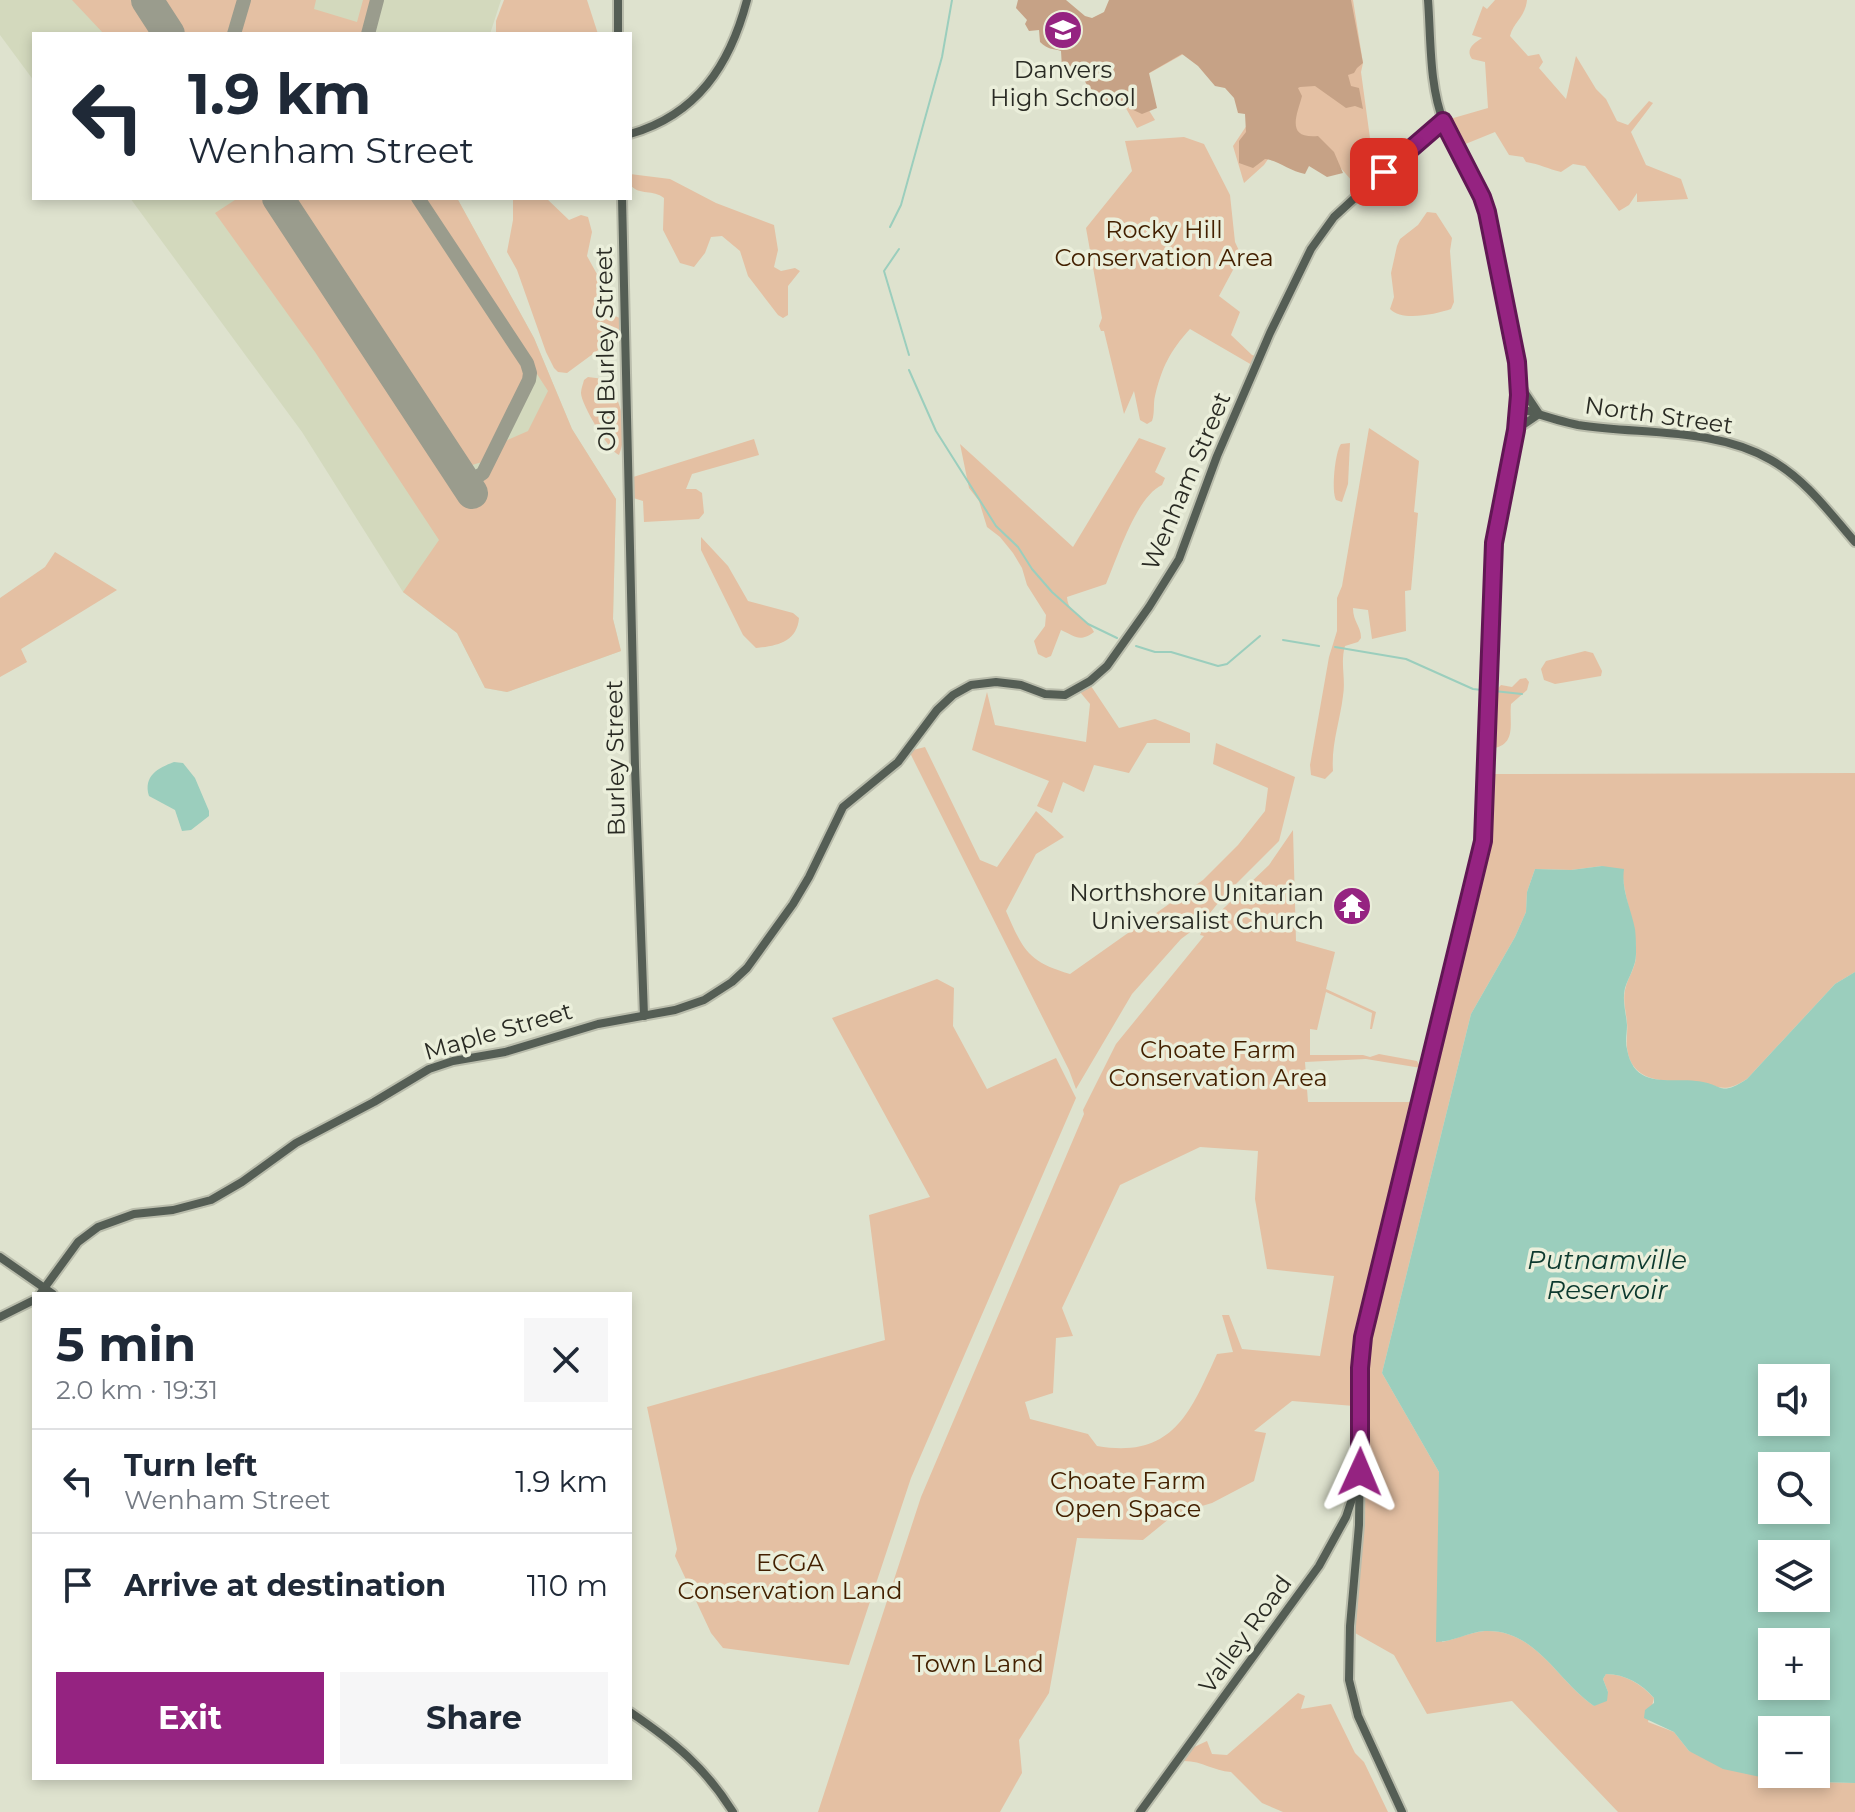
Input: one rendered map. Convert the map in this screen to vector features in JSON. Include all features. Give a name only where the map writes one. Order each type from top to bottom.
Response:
[{"type":"main road","points":[[618,0],[618,32]]},
{"type":"main road","points":[[632,133],[669,119],[700,92],[733,44],[747,0]]},
{"type":"main road","points":[[1402,1812],[1358,1716],[1349,1680],[1350,1626],[1359,1525],[1360,1368],[1363,1337],[1481,856],[1494,543],[1519,408],[1517,362],[1487,212],[1443,121],[1435,81],[1428,0]]},
{"type":"main road","name":"Wenham Street","points":[[904,755],[937,710],[953,695],[971,685],[1005,682],[1045,694],[1065,695],[1091,680],[1107,666],[1179,559],[1217,456],[1270,333],[1311,249],[1334,217],[1443,121]]},
{"type":"main road","name":"Old Burley Street","points":[[622,200],[628,498]]},
{"type":"main road","points":[[1516,430],[1539,414],[1519,384]]},
{"type":"main road","name":"North Street","points":[[1519,408],[1575,424],[1736,445],[1772,461],[1795,476],[1855,542]]},
{"type":"main road","name":"Burley Street","points":[[628,498],[644,1016]]},
{"type":"main road","name":"Maple Street","points":[[46,1292],[78,1242],[107,1222],[134,1214],[186,1208],[211,1200],[296,1143],[429,1069],[453,1061],[505,1052],[589,1027],[675,1010],[704,1000],[741,974],[783,919],[804,885],[843,807],[904,755]]},
{"type":"main road","points":[[0,1257],[46,1292]]},
{"type":"main road","points":[[0,1317],[32,1301]]},
{"type":"main road","name":"Valley Road","points":[[1140,1812],[1328,1552],[1348,1512],[1360,1467]]},
{"type":"main road","points":[[632,1713],[680,1747],[704,1770],[733,1812]]},
{"type":"shaded area","points":[[0,0],[501,0],[491,32],[32,32],[32,78],[0,35]]},
{"type":"shaded area","points":[[1018,0],[1066,0],[1092,18],[1104,12],[1109,0],[1351,0],[1363,63],[1348,75],[1351,86],[1359,88],[1363,109],[1355,106],[1346,108],[1315,86],[1300,87],[1302,96],[1296,118],[1297,130],[1308,136],[1318,136],[1334,152],[1343,173],[1327,177],[1309,166],[1305,174],[1265,159],[1253,168],[1239,163],[1239,141],[1246,132],[1245,114],[1238,113],[1234,98],[1225,88],[1215,86],[1198,66],[1182,54],[1149,73],[1157,108],[1142,114],[1120,104],[1106,103],[1087,85],[1078,69],[1073,66],[1062,68],[1061,51],[1040,42],[1039,30],[1029,31],[1025,24],[1027,20],[1016,8]]},
{"type":"shaded area","points":[[131,200],[458,200],[534,338],[572,429],[616,499],[613,619],[621,651],[507,692],[485,688],[457,633],[403,592],[302,432]]},
{"type":"green space","points":[[72,0],[134,0],[155,32],[102,32]]},
{"type":"green space","points":[[161,0],[240,0],[231,32],[182,32]]},
{"type":"green space","points":[[248,0],[316,0],[314,9],[357,22],[363,0],[373,0],[364,32],[240,32]]},
{"type":"green space","points":[[504,0],[587,0],[597,32],[496,32],[496,21]]},
{"type":"green space","points":[[1252,0],[1353,0],[1375,175],[1359,189],[1332,158],[1287,131],[1264,165],[1244,183],[1233,146],[1255,113],[1187,52],[1132,83],[1155,120],[1137,128],[1113,85],[1059,23]]},
{"type":"green space","points":[[1495,0],[1527,0],[1510,36],[1528,56],[1539,54],[1543,62],[1539,68],[1566,99],[1576,56],[1596,89],[1606,99],[1617,121],[1628,125],[1649,101],[1653,103],[1631,132],[1646,165],[1681,179],[1688,199],[1637,202],[1637,193],[1629,205],[1619,211],[1585,166],[1573,164],[1561,172],[1526,162],[1523,157],[1509,155],[1495,132],[1463,145],[1450,119],[1488,108],[1485,62],[1472,59],[1469,52],[1473,44],[1482,38],[1472,35],[1483,6],[1487,9]]},
{"type":"green space","name":"Rocky Hill Conservation Area","points":[[1184,137],[1204,144],[1230,195],[1235,242],[1241,255],[1219,296],[1240,312],[1231,335],[1256,356],[1252,365],[1190,329],[1164,368],[1155,396],[1152,421],[1147,424],[1140,420],[1134,391],[1124,414],[1104,331],[1099,326],[1102,318],[1086,228],[1132,171],[1125,141]]},
{"type":"green space","points":[[632,174],[670,179],[716,203],[774,225],[778,250],[774,267],[781,271],[795,268],[800,271],[788,286],[788,315],[783,318],[778,315],[748,276],[740,251],[722,236],[711,237],[705,253],[694,267],[680,263],[663,230],[664,198],[634,188]]},
{"type":"green space","points":[[235,200],[265,200],[463,499],[481,486],[503,442],[528,431],[548,391],[424,200],[458,200],[534,338],[572,429],[616,499],[613,619],[621,651],[507,692],[485,688],[457,633],[403,592],[439,540],[315,352],[215,213]]},
{"type":"green space","points":[[292,200],[413,200],[525,369],[525,377],[482,462],[472,465],[465,462]]},
{"type":"green space","points":[[513,200],[548,200],[569,220],[581,215],[588,217],[592,232],[587,256],[598,276],[602,310],[624,320],[624,331],[567,373],[554,368],[546,352],[517,270],[507,252]]},
{"type":"green space","points":[[1427,212],[1436,213],[1452,238],[1450,251],[1454,302],[1451,309],[1445,311],[1419,316],[1402,315],[1390,309],[1394,297],[1391,273],[1397,246]]},
{"type":"green space","points":[[588,377],[604,379],[619,405],[623,436],[619,455],[603,437],[582,399],[582,386]]},
{"type":"green space","points":[[1369,428],[1419,461],[1411,590],[1405,591],[1406,631],[1372,639],[1368,610],[1353,608],[1361,638],[1345,646],[1344,690],[1334,742],[1333,771],[1325,779],[1311,775],[1310,765],[1329,657],[1337,631],[1337,598],[1342,586]]},
{"type":"green space","points":[[1139,438],[1166,448],[1155,472],[1165,478],[1136,514],[1106,584],[1067,597],[1071,609],[1094,632],[1081,638],[1061,630],[1051,656],[1046,658],[1038,654],[1034,641],[1045,626],[1046,615],[1027,585],[1013,553],[987,527],[979,501],[969,488],[960,444],[1073,547]]},
{"type":"green space","points":[[754,439],[759,455],[692,474],[686,489],[696,489],[702,493],[704,513],[699,519],[644,522],[643,501],[630,497],[630,478]]},
{"type":"green space","points":[[1350,443],[1348,484],[1342,502],[1336,500],[1335,495],[1335,463],[1341,444]]},
{"type":"green space","points":[[701,537],[728,566],[748,601],[793,613],[799,618],[790,638],[756,648],[743,635],[701,550]]},
{"type":"green space","points":[[55,552],[117,590],[21,649],[27,662],[0,677],[0,598],[45,567]]},
{"type":"green space","points":[[1585,651],[1593,653],[1602,671],[1601,676],[1555,684],[1544,680],[1541,669],[1546,661]]},
{"type":"green space","points":[[1526,678],[1529,682],[1527,690],[1511,704],[1509,737],[1501,746],[1494,748],[1492,715],[1498,690],[1501,685],[1512,687],[1520,679]]},
{"type":"green space","points":[[1091,686],[1119,728],[1155,719],[1190,733],[1190,743],[1147,743],[1129,773],[1094,765],[1084,792],[1063,782],[1052,813],[1037,806],[1049,781],[972,750],[987,692],[995,725],[1086,742],[1090,704],[1080,692]]},
{"type":"green space","points":[[1216,743],[1295,777],[1279,841],[1223,897],[1201,924],[1181,939],[1132,994],[1076,1089],[909,751],[925,747],[980,860],[997,867],[1036,811],[1064,837],[1036,854],[1006,911],[1029,953],[1045,965],[1070,974],[1203,880],[1238,845],[1265,811],[1268,788],[1213,764]]},
{"type":"green space","points":[[1855,773],[1855,972],[1835,984],[1747,1079],[1730,1087],[1659,1080],[1641,1073],[1630,1059],[1624,996],[1636,947],[1623,878],[1602,866],[1571,870],[1535,869],[1527,892],[1526,912],[1515,937],[1471,1014],[1382,1373],[1439,1472],[1442,1642],[1485,1631],[1518,1638],[1545,1658],[1594,1706],[1608,1692],[1603,1679],[1606,1674],[1626,1678],[1654,1698],[1648,1722],[1674,1732],[1689,1751],[1758,1774],[1758,1788],[1830,1788],[1830,1782],[1855,1783],[1855,1812],[1618,1812],[1512,1701],[1427,1714],[1394,1655],[1355,1633],[1362,1531],[1367,1324],[1488,858],[1492,774]]},
{"type":"green space","points":[[1293,830],[1296,941],[1335,952],[1326,989],[1376,1012],[1370,1029],[1372,1013],[1326,992],[1317,1030],[1310,1029],[1310,1055],[1370,1057],[1379,1054],[1417,1061],[1421,1068],[1366,1059],[1305,1062],[1308,1102],[1413,1102],[1355,1342],[1354,1406],[1292,1401],[1254,1431],[1266,1433],[1254,1481],[1212,1503],[1175,1514],[1143,1540],[1077,1538],[1049,1693],[1019,1740],[1022,1773],[1000,1812],[818,1812],[921,1497],[1084,1114],[1083,1110],[1116,1044],[1204,936],[1200,935],[1204,927],[1269,865]],"holes":[[[1200,1147],[1258,1151],[1255,1199],[1267,1269],[1334,1276],[1320,1356],[1242,1349],[1229,1315],[1222,1315],[1233,1352],[1217,1354],[1187,1412],[1161,1438],[1144,1445],[1123,1448],[1097,1446],[1088,1434],[1030,1419],[1025,1402],[1053,1393],[1056,1338],[1073,1336],[1062,1308],[1120,1185]]]},
{"type":"green space","name":"ECGA Conservation Land","points":[[937,979],[954,988],[953,1026],[987,1089],[1056,1058],[1076,1098],[911,1478],[849,1665],[723,1648],[711,1633],[675,1556],[677,1549],[647,1407],[885,1340],[869,1215],[930,1197],[832,1018]]},
{"type":"green space","points":[[1298,1693],[1305,1696],[1301,1709],[1331,1704],[1388,1812],[1283,1812],[1262,1803],[1231,1772],[1184,1761],[1192,1748],[1207,1741],[1212,1754],[1227,1755]]},
{"type":"water","points":[[174,762],[183,763],[195,778],[209,811],[209,816],[191,830],[182,831],[175,810],[149,796],[150,778],[157,770]]},
{"type":"water","name":"Putnamville Reservoir","points":[[1602,866],[1624,869],[1636,945],[1635,963],[1624,993],[1626,1046],[1637,1070],[1654,1079],[1705,1082],[1725,1089],[1738,1085],[1835,984],[1855,972],[1855,1783],[1830,1782],[1830,1716],[1758,1716],[1758,1776],[1723,1769],[1689,1751],[1674,1732],[1644,1718],[1645,1710],[1654,1703],[1654,1698],[1639,1684],[1626,1678],[1606,1674],[1603,1679],[1608,1692],[1607,1701],[1594,1706],[1545,1658],[1518,1638],[1485,1631],[1436,1642],[1439,1472],[1382,1373],[1471,1014],[1515,937],[1526,912],[1527,892],[1535,869],[1571,870]]},
{"type":"waterway","points":[[890,227],[901,205],[942,57],[952,0]]},
{"type":"waterway","points":[[899,249],[884,271],[909,355]]},
{"type":"waterway","points":[[909,370],[936,431],[996,526],[1018,547],[1052,592],[1088,624],[1117,638]]},
{"type":"waterway","points":[[1136,646],[1155,652],[1171,652],[1218,666],[1227,664],[1260,636]]},
{"type":"waterway","points":[[1283,640],[1319,646]]},
{"type":"waterway","points":[[1335,647],[1406,659],[1473,689],[1482,690]]},
{"type":"waterway","points":[[1494,691],[1522,694]]},
{"type":"taxiway","points":[[235,32],[244,0]]},
{"type":"taxiway","points":[[369,32],[377,0]]},
{"type":"taxiway","points":[[419,200],[527,363],[530,373],[483,473],[474,479],[461,476]]},
{"type":"runway","points":[[147,0],[168,32]]},
{"type":"runway","points":[[279,200],[472,493]]},
{"type":"place","name":"Danvers High School","points":[[1063,30]]},
{"type":"place","name":"Northshore Unitarian Universalist Church","points":[[1352,906]]},
{"type":"route","points":[[1360,1472],[1363,1337],[1481,856],[1494,543],[1519,408],[1517,362],[1487,212],[1443,121],[1384,172]]},
{"type":"park label","name":"Choate Farm Conservation Area","points":[[1218,1063]]},
{"type":"park label","name":"Choate Farm Open Space","points":[[1128,1494]]},
{"type":"park label","name":"Town Land","points":[[978,1663]]}]
